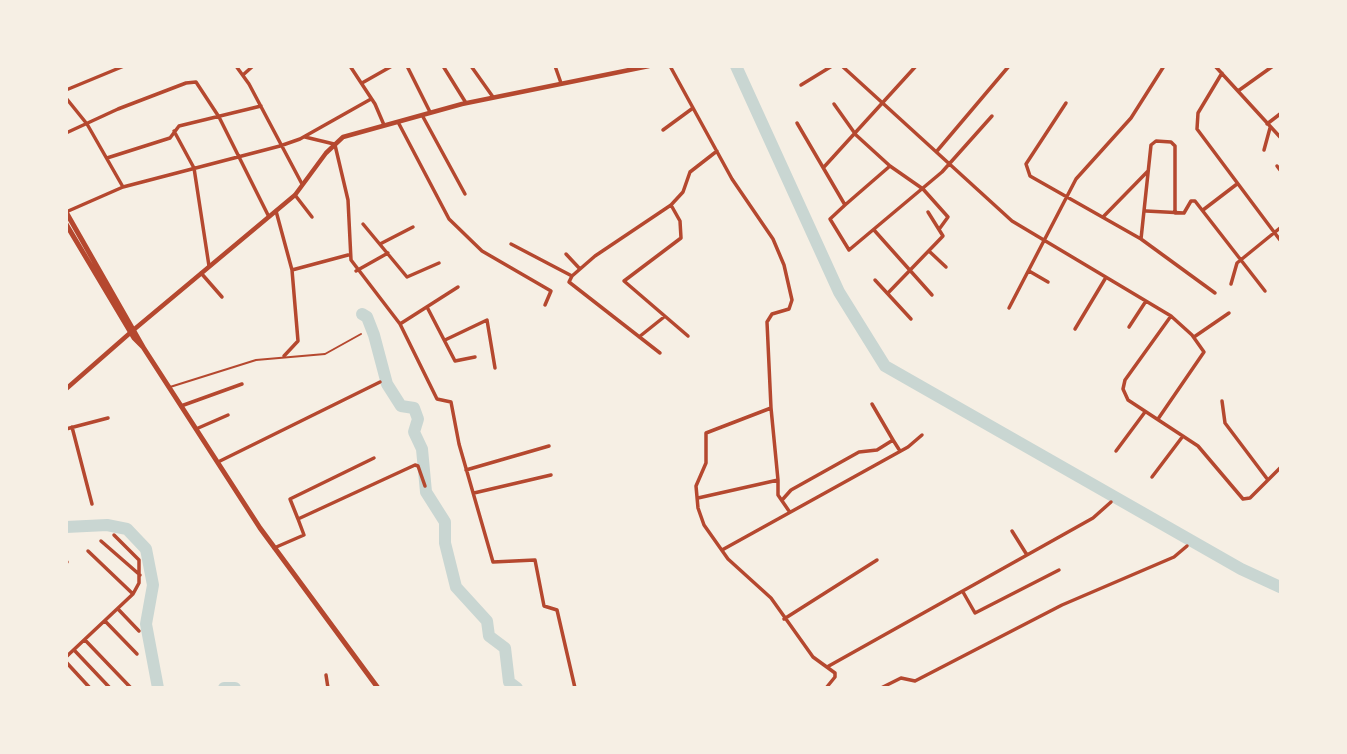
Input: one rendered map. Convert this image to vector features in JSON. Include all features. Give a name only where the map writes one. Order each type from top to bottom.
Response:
[{"type":"highway","points":[[66,212],[133,331]]},
{"type":"highway","points":[[66,224],[274,548],[378,688]]},
{"type":"main road","points":[[66,389],[295,195],[333,144],[347,135],[466,103],[626,68],[649,66]]},
{"type":"street","points":[[66,90],[124,66]]},
{"type":"street","points":[[236,66],[261,106],[303,186]]},
{"type":"street","points":[[243,75],[253,66]]},
{"type":"street","points":[[350,66],[384,125]]},
{"type":"street","points":[[362,83],[392,66]]},
{"type":"street","points":[[407,66],[430,112]]},
{"type":"street","points":[[443,66],[466,103]]},
{"type":"street","points":[[471,66],[493,97]]},
{"type":"street","points":[[555,66],[561,83]]},
{"type":"street","points":[[670,66],[732,179],[773,239],[789,282],[791,308],[772,314],[766,322],[771,408],[780,474],[778,495],[789,511]]},
{"type":"street","points":[[801,85],[832,66]]},
{"type":"street","points":[[842,66],[1012,221],[1171,316],[1194,337],[1204,350],[1158,419]]},
{"type":"street","points":[[824,167],[856,135],[916,66]]},
{"type":"street","points":[[937,151],[1009,66]]},
{"type":"street","points":[[1009,308],[1045,243],[1067,195],[1086,167],[1131,118],[1164,66]]},
{"type":"street","points":[[1215,66],[1280,137]]},
{"type":"street","points":[[1238,91],[1273,66]]},
{"type":"street","points":[[1222,73],[1204,101],[1196,122],[1200,134],[1280,240]]},
{"type":"street","points":[[66,133],[186,83],[196,82],[219,117],[269,217]]},
{"type":"street","points":[[66,98],[87,124],[123,187]]},
{"type":"street","points":[[66,212],[123,187],[281,146],[304,137],[371,99]]},
{"type":"street","points":[[1066,103],[1025,167],[1030,176],[1141,239],[1215,293]]},
{"type":"street","points":[[834,104],[856,135],[890,166],[923,189],[948,217],[940,228]]},
{"type":"street","points":[[107,158],[170,138],[179,126],[261,106]]},
{"type":"street","points":[[663,130],[693,108]]},
{"type":"street","points":[[422,114],[465,194]]},
{"type":"street","points":[[1264,150],[1269,126],[1280,114]]},
{"type":"street","points":[[890,166],[830,216],[848,250],[923,189],[951,163],[992,117]]},
{"type":"street","points":[[398,122],[449,219],[482,251],[551,291],[545,305]]},
{"type":"street","points":[[797,123],[845,205]]},
{"type":"street","points":[[174,131],[194,168],[209,266]]},
{"type":"street","points":[[304,137],[333,144],[348,200],[349,254],[356,271],[400,324],[437,399],[451,402],[466,470],[494,563],[535,560],[544,606],[556,608],[575,688]]},
{"type":"street","points":[[1141,239],[1152,144],[1156,141],[1173,144],[1175,213]]},
{"type":"street","points":[[660,353],[569,282],[580,269],[671,205],[683,192],[690,172],[718,151]]},
{"type":"street","points":[[1277,166],[1280,170]]},
{"type":"street","points":[[1103,217],[1150,169]]},
{"type":"street","points":[[1203,211],[1237,184]]},
{"type":"street","points":[[295,195],[312,217]]},
{"type":"street","points":[[1146,211],[1186,212],[1192,200],[1265,291]]},
{"type":"street","points":[[671,205],[680,221],[682,237],[624,281],[688,336]]},
{"type":"street","points":[[276,211],[292,270],[298,341],[284,356]]},
{"type":"street","points":[[888,293],[943,236],[928,212]]},
{"type":"street","points":[[363,224],[407,277],[439,264]]},
{"type":"street","points":[[380,244],[413,227]]},
{"type":"street","points":[[1231,284],[1234,268],[1240,260],[1280,228]]},
{"type":"street","points":[[874,230],[932,295]]},
{"type":"street","points":[[512,244],[572,276]]},
{"type":"street","points":[[930,251],[946,267]]},
{"type":"street","points":[[356,271],[388,253]]},
{"type":"street","points":[[292,270],[349,254]]},
{"type":"street","points":[[566,254],[580,269]]},
{"type":"street","points":[[1029,271],[1048,282]]},
{"type":"street","points":[[201,273],[222,297]]},
{"type":"street","points":[[875,279],[911,319]]},
{"type":"street","points":[[1075,329],[1105,279]]},
{"type":"street","points":[[400,324],[458,287]]},
{"type":"street","points":[[1129,327],[1146,301]]},
{"type":"street","points":[[426,307],[455,361],[475,357]]},
{"type":"street","points":[[1194,337],[1229,313]]},
{"type":"street","points":[[1171,316],[1124,383],[1128,400],[1183,436],[1209,457],[1243,499],[1250,498],[1280,468]]},
{"type":"street","points":[[639,337],[664,317]]},
{"type":"street","points":[[445,340],[487,320],[495,368]]},
{"type":"street","points":[[218,463],[380,382]]},
{"type":"street","points":[[181,406],[242,384]]},
{"type":"street","points":[[1222,401],[1226,423],[1268,480]]},
{"type":"street","points":[[872,404],[878,419],[900,451]]},
{"type":"street","points":[[771,408],[708,430],[705,436],[706,463],[696,486],[697,498],[704,525],[722,551],[771,598],[813,657],[835,675],[826,688]]},
{"type":"street","points":[[1116,452],[1145,412]]},
{"type":"street","points":[[196,429],[228,415]]},
{"type":"street","points":[[66,429],[108,418]]},
{"type":"street","points":[[72,427],[92,504]]},
{"type":"street","points":[[722,551],[900,451],[922,435]]},
{"type":"street","points":[[1152,477],[1183,436]]},
{"type":"street","points":[[783,499],[790,490],[855,454],[877,450],[893,440]]},
{"type":"street","points":[[466,470],[548,446]]},
{"type":"street","points":[[274,548],[304,535],[290,499],[374,458]]},
{"type":"street","points":[[298,519],[415,465],[418,466],[425,486]]},
{"type":"street","points":[[474,493],[551,475]]},
{"type":"street","points":[[697,498],[778,480]]},
{"type":"street","points":[[827,667],[1093,518],[1111,502]]},
{"type":"street","points":[[1012,531],[1027,555]]},
{"type":"street","points":[[90,688],[66,660],[133,594],[139,583],[139,560],[114,535]]},
{"type":"street","points":[[100,541],[140,575]]},
{"type":"street","points":[[881,688],[901,678],[915,681],[1062,605],[1174,556],[1187,546]]},
{"type":"street","points":[[88,551],[133,594]]},
{"type":"street","points":[[784,619],[877,559]]},
{"type":"street","points":[[963,592],[975,613],[1059,569]]},
{"type":"street","points":[[118,608],[139,631]]},
{"type":"street","points":[[105,621],[137,654]]},
{"type":"street","points":[[85,640],[131,688]]},
{"type":"street","points":[[75,650],[110,688]]},
{"type":"street","points":[[326,675],[328,688]]},
{"type":"lane","points":[[169,388],[256,360],[325,354],[361,334]]},
{"type":"waterway","points":[[736,66],[839,292],[885,366],[1241,569],[1280,587]]},
{"type":"waterway","points":[[362,314],[367,317],[374,335],[387,384],[401,406],[414,408],[418,419],[414,432],[422,449],[426,492],[445,522],[445,543],[456,587],[487,621],[489,636],[505,648],[509,682],[517,688]]},
{"type":"waterway","points":[[66,527],[107,525],[127,529],[146,549],[153,585],[146,624],[158,688]]},
{"type":"waterway","points":[[224,688],[235,688]]}]
